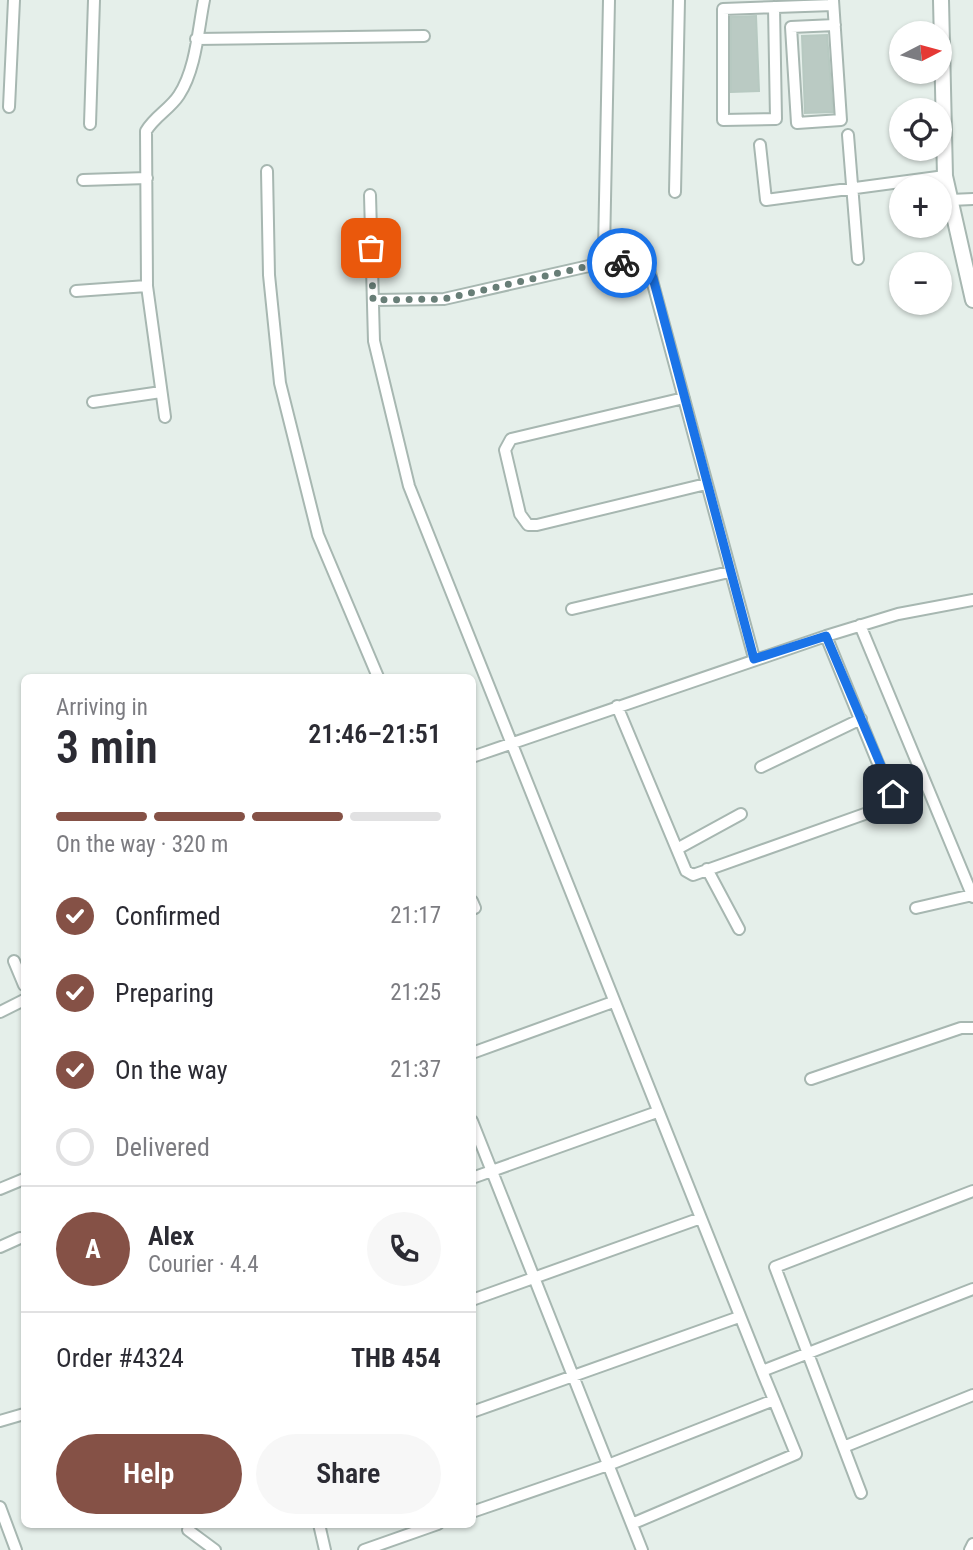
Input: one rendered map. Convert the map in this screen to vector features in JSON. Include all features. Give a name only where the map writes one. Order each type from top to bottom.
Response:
[{"type":"street","points":[[9,107],[14,0]]},
{"type":"street","points":[[90,124],[94,0]]},
{"type":"street","points":[[165,417],[147,286],[146,131],[153,119],[178,97],[188,79],[204,0]]},
{"type":"street","points":[[609,0],[604,250],[611,261]]},
{"type":"street","points":[[675,192],[679,0]]},
{"type":"street","points":[[941,0],[945,175]]},
{"type":"street","points":[[774,7],[776,119],[723,120],[723,9],[833,3],[835,25],[841,120],[796,123],[791,27],[835,25]]},
{"type":"street","points":[[196,38],[424,36]]},
{"type":"street","points":[[848,135],[858,260]]},
{"type":"street","points":[[760,145],[765,200],[889,184]]},
{"type":"street","points":[[267,171],[269,275],[280,383],[318,535],[377,674]]},
{"type":"street","points":[[83,180],[147,178]]},
{"type":"street","points":[[370,195],[374,341],[409,486],[613,1002],[796,1454],[634,1522]]},
{"type":"street","points":[[952,200],[973,199]]},
{"type":"street","points":[[952,209],[973,300]]},
{"type":"street","points":[[373,300],[444,299],[611,261],[642,264],[649,269],[754,659]]},
{"type":"street","points":[[76,291],[147,286]]},
{"type":"street","points":[[93,402],[161,392]]},
{"type":"street","points":[[684,398],[511,439],[505,450],[520,514],[528,525],[537,525],[706,484]]},
{"type":"street","points":[[572,609],[729,572]]},
{"type":"street","points":[[476,755],[511,741],[860,625],[898,614],[973,600]]},
{"type":"street","points":[[860,625],[973,896],[915,908]]},
{"type":"street","points":[[617,706],[688,874],[707,869],[890,805],[893,794],[826,636]]},
{"type":"street","points":[[761,767],[861,719]]},
{"type":"street","points":[[677,849],[741,814]]},
{"type":"street","points":[[707,869],[739,929]]},
{"type":"street","points":[[14,961],[21,978]]},
{"type":"street","points":[[0,1012],[21,1002]]},
{"type":"street","points":[[476,1052],[613,1002]]},
{"type":"street","points":[[811,1079],[961,1028],[973,1028]]},
{"type":"street","points":[[476,1177],[657,1112]]},
{"type":"street","points":[[476,1131],[608,1465],[634,1522],[642,1550]]},
{"type":"street","points":[[0,1189],[21,1180]]},
{"type":"street","points":[[861,1493],[846,1446],[775,1267],[973,1191]]},
{"type":"street","points":[[476,1299],[701,1218]]},
{"type":"street","points":[[0,1247],[20,1238]]},
{"type":"street","points":[[762,1371],[973,1289]]},
{"type":"street","points":[[476,1411],[739,1317]]},
{"type":"street","points":[[846,1446],[973,1395]]},
{"type":"street","points":[[476,1511],[608,1465],[774,1401]]},
{"type":"street","points":[[0,1422],[21,1415]]},
{"type":"street","points":[[0,1507],[16,1550]]},
{"type":"street","points":[[320,1528],[325,1550]]},
{"type":"street","points":[[364,1550],[427,1528]]},
{"type":"street","points":[[188,1530],[215,1550]]},
{"type":"street","points":[[970,1550],[973,1544]]},
{"type":"building","points":[[756,16],[759,91],[731,92],[731,17]]},
{"type":"building","points":[[827,35],[833,112],[805,113],[802,36]]},
{"type":"way so far","points":[[371,248],[373,300],[444,299],[611,261],[622,263]]},
{"type":"route","points":[[622,263],[642,264],[649,269],[653,278],[754,659],[826,636],[893,794]]}]
